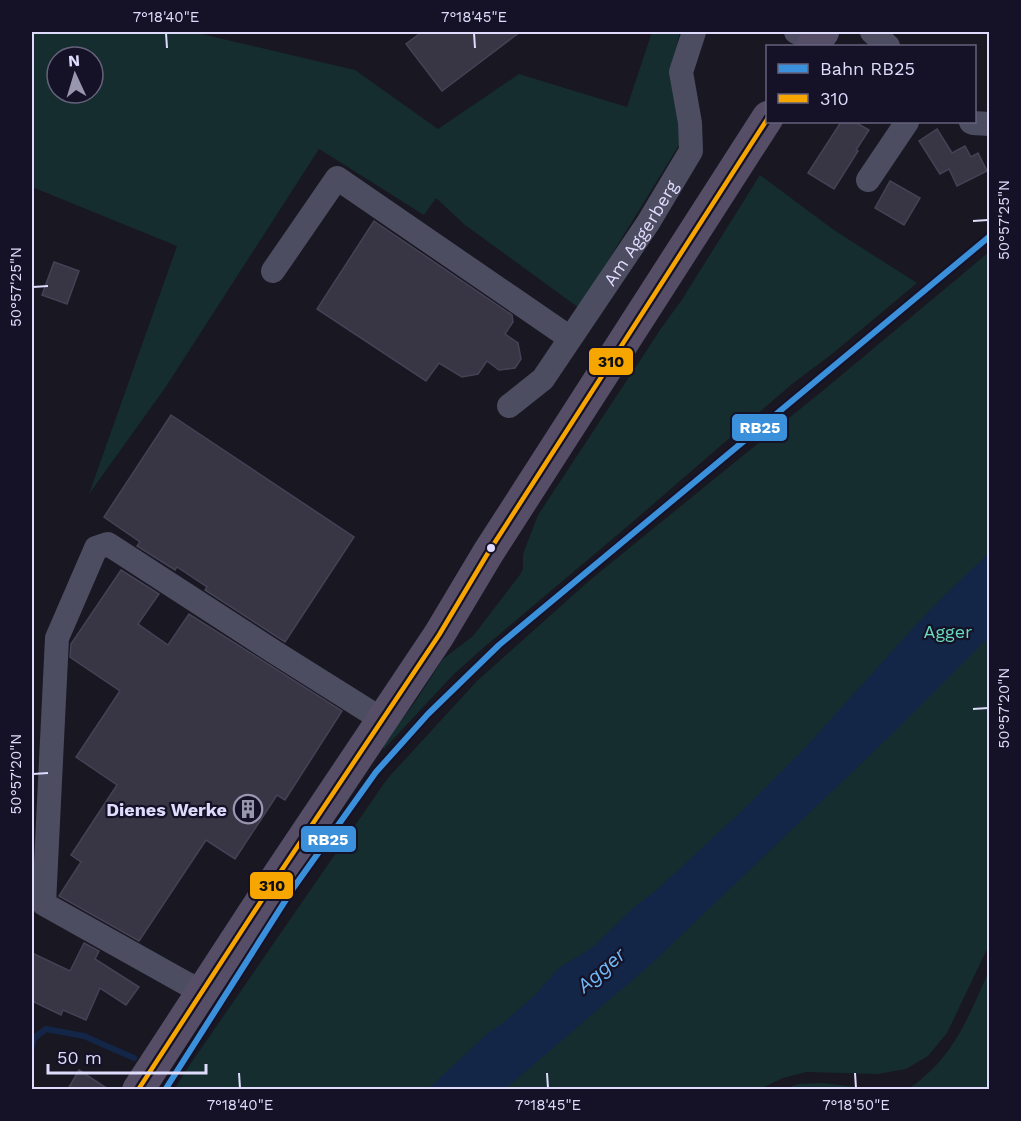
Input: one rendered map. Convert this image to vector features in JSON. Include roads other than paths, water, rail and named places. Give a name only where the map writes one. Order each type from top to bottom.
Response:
[{"type":"main road","points":[[138,1089],[381,719],[439,635],[488,554],[766,120]]},
{"type":"street","name":"Am Aggerberg","points":[[509,406],[543,379],[648,223],[691,151],[690,123],[681,72],[694,32]]},
{"type":"street","points":[[872,32],[887,45]]},
{"type":"street","points":[[868,180],[906,123]]},
{"type":"street","points":[[973,123],[990,124]]},
{"type":"street","points":[[273,271],[337,178],[570,338]]},
{"type":"street","points":[[202,990],[187,984],[44,904],[57,638],[96,548],[108,544],[381,719]]},
{"type":"water","name":"Agger","points":[[989,553],[989,637],[891,735],[651,964],[505,1089],[428,1089],[488,1033],[534,996],[559,968],[593,947],[747,806],[807,746],[913,628]]},
{"type":"waterway","points":[[32,1046],[34,1038],[46,1029],[84,1036],[134,1058]]},
{"type":"rail line","name":"RB25","points":[[165,1090],[294,887],[376,772],[428,714],[499,645],[990,236]]},
{"type":"place","name":"Dienes Werke","points":[[248,809]]}]
